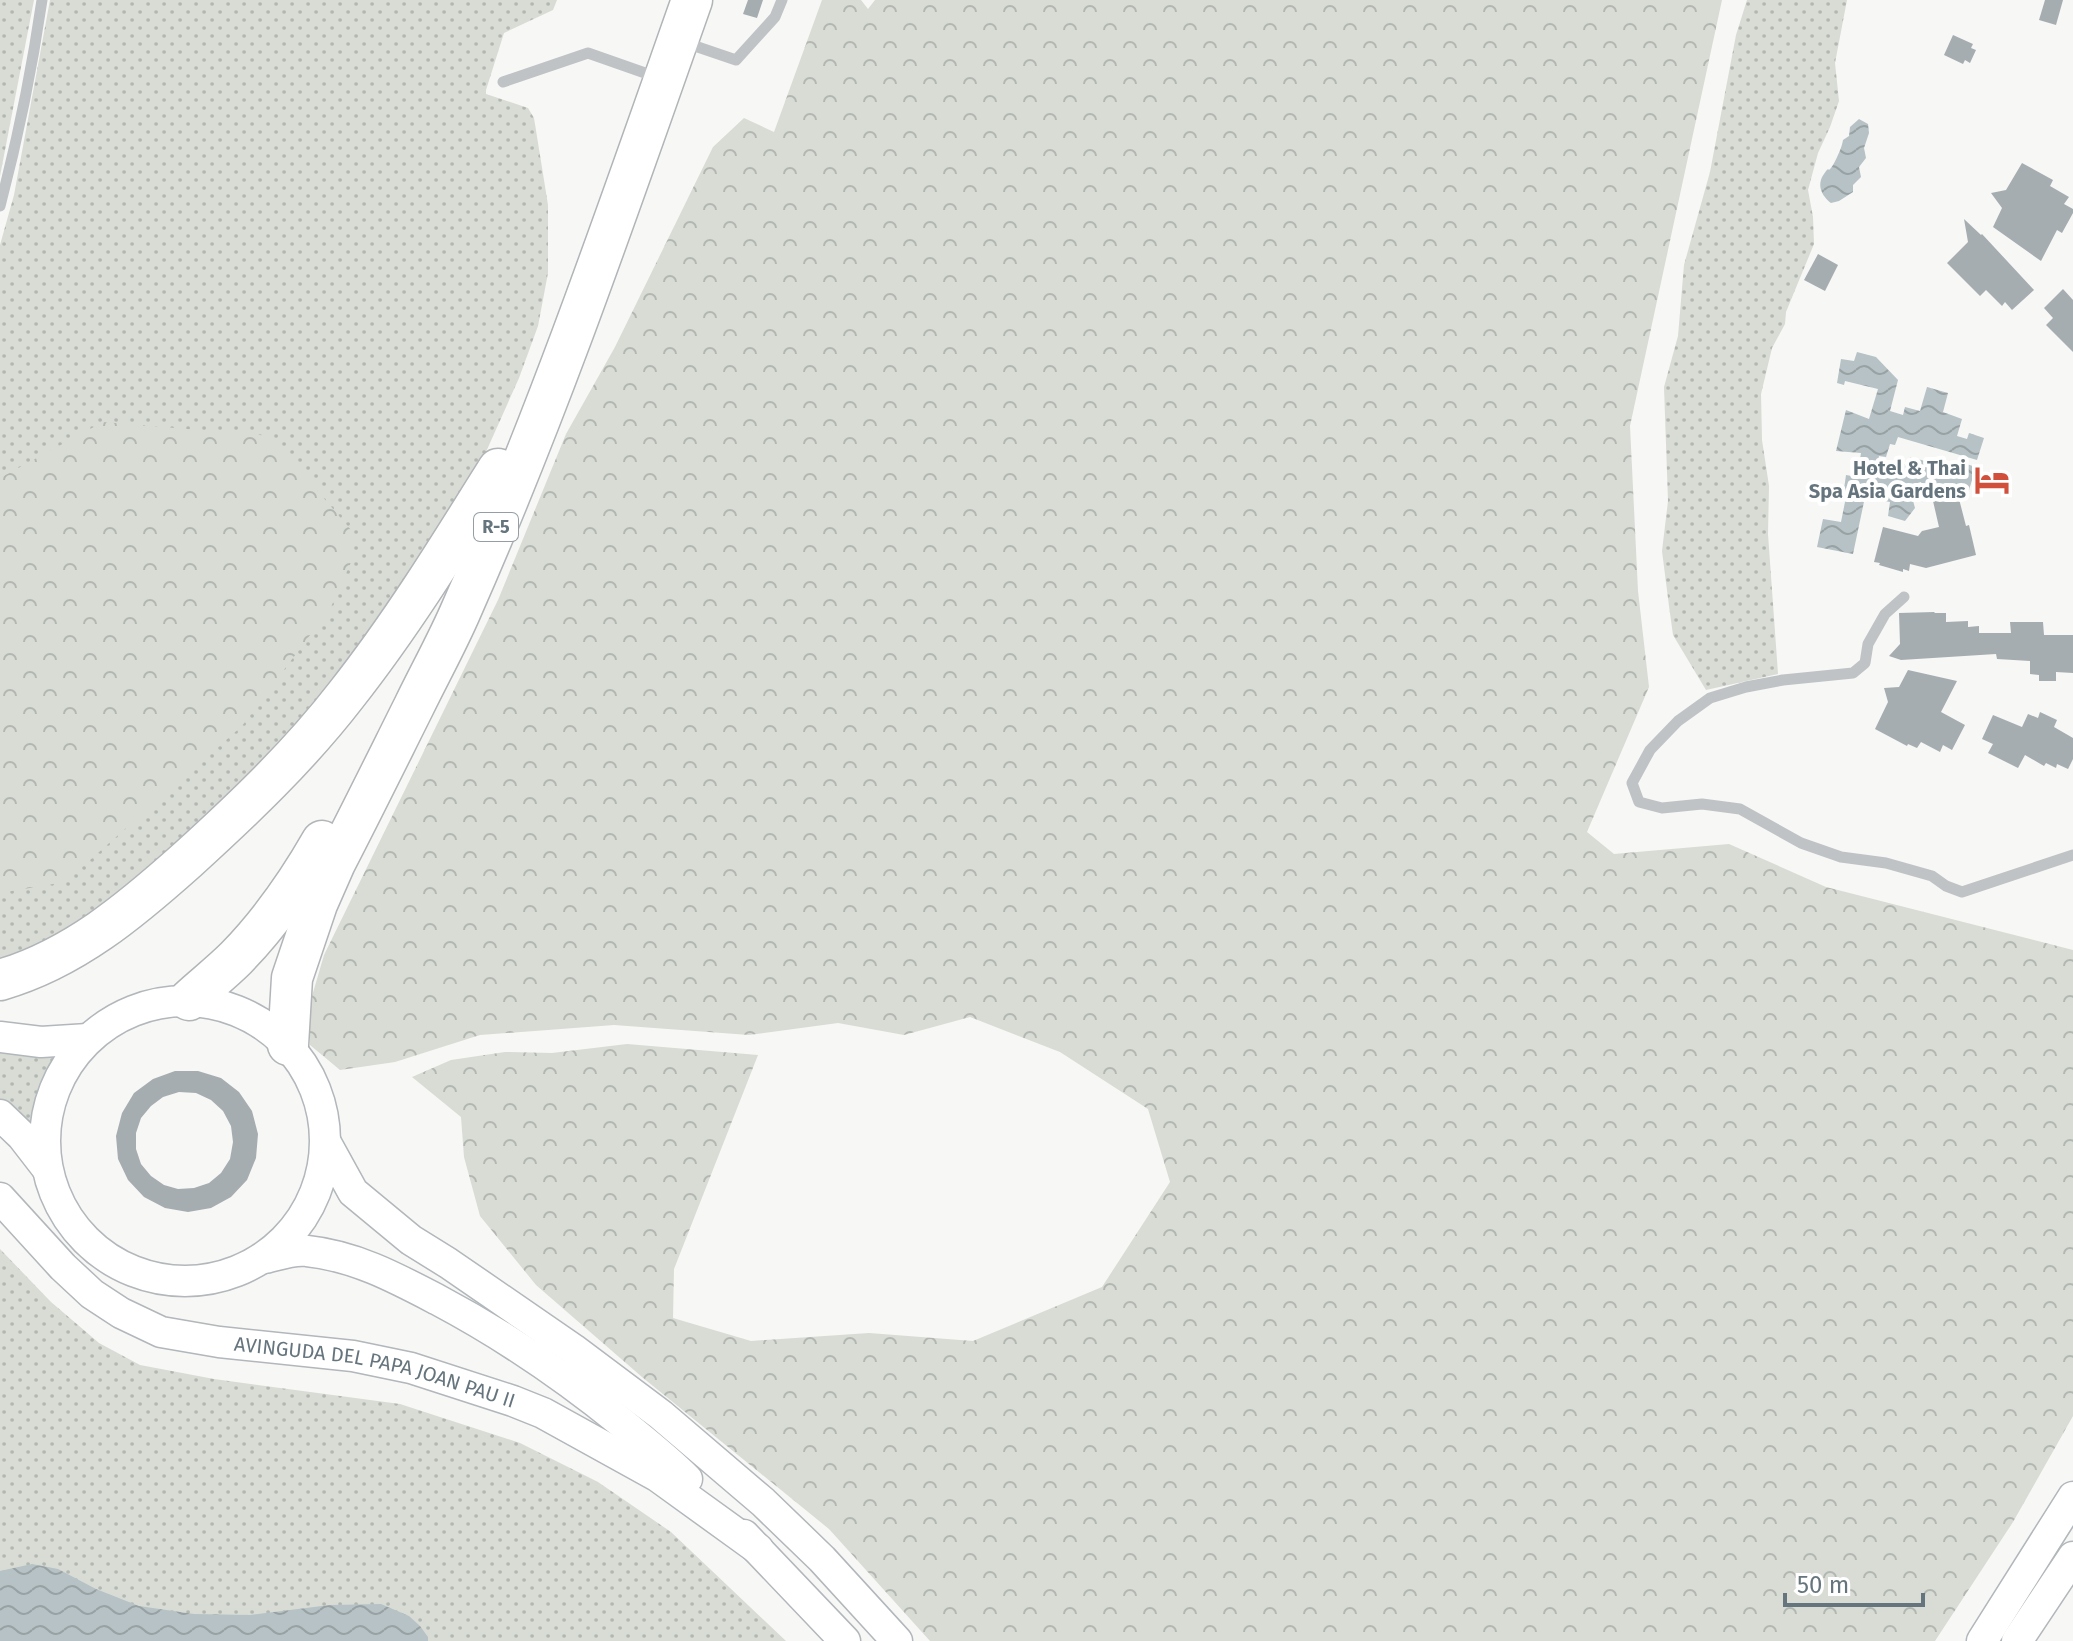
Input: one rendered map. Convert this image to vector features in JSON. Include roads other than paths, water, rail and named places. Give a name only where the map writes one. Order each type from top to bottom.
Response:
[{"type":"highway","points":[[189,1000],[234,960],[292,890],[342,805],[427,635],[544,359],[670,0]]},
{"type":"highway","name":"R-5","points":[[288,1045],[292,978],[317,904],[461,611],[500,519],[604,252],[692,0]]},
{"type":"highway","points":[[0,980],[55,960],[95,936],[166,879],[242,811],[345,697],[401,619],[498,469]]},
{"type":"main road","points":[[0,1115],[22,1136],[46,1167],[62,1210],[91,1246],[129,1271],[174,1282],[221,1278],[263,1258],[296,1227],[318,1188],[326,1143],[322,1107],[309,1074],[288,1045],[259,1021],[226,1006],[189,1000],[152,1004],[118,1018],[88,1039],[60,1076],[46,1120],[46,1167]]},
{"type":"main road","points":[[0,1037],[41,1042],[88,1039]]},
{"type":"main road","points":[[326,1143],[353,1192],[411,1240],[573,1349],[661,1415],[763,1502],[812,1549],[897,1641]]},
{"type":"main road","name":"AVINGUDA DEL PAPA JOAN PAU II","points":[[0,1198],[92,1294],[121,1313],[161,1332],[219,1342],[368,1359],[411,1368],[513,1401],[543,1413],[657,1476],[758,1549]]},
{"type":"main road","name":"AVINGUDA DEL PAPA JOAN PAU II","points":[[263,1258],[304,1250],[360,1262],[474,1319],[529,1353],[582,1390],[667,1459],[845,1641]]},
{"type":"main road","points":[[1982,1641],[2073,1497]]},
{"type":"main road","points":[[2017,1641],[2073,1557]]},
{"type":"lane","points":[[0,206],[10,169],[42,0]]},
{"type":"lane","points":[[678,40],[736,60],[775,17],[782,0]]},
{"type":"lane","points":[[503,82],[588,53],[645,73]]},
{"type":"lane","points":[[1904,597],[1885,614],[1868,644],[1865,663],[1853,673],[1746,687],[1710,698],[1678,721],[1650,750],[1632,783],[1639,802],[1662,808],[1702,804],[1740,809],[1801,843],[1841,857],[1886,863],[1932,876],[1962,892],[2073,855]]},
{"type":"water","points":[[1859,119],[1868,124],[1869,133],[1864,148],[1866,158],[1859,167],[1861,177],[1853,185],[1853,192],[1831,203],[1821,190],[1820,182],[1833,165],[1843,140],[1849,136],[1850,127]]},
{"type":"water","points":[[1857,352],[1876,357],[1898,380],[1890,411],[1903,415],[1905,407],[1920,411],[1927,387],[1948,393],[1943,412],[1962,419],[1957,436],[1967,439],[1969,433],[1984,438],[1977,460],[1898,437],[1895,445],[1890,444],[1886,457],[1879,456],[1877,465],[1892,470],[1894,461],[1908,465],[1910,457],[1940,465],[1939,470],[1948,473],[1951,466],[1958,468],[1960,462],[1976,467],[1969,490],[1953,487],[1924,491],[1921,482],[1904,487],[1907,498],[1912,497],[1915,508],[1905,521],[1888,516],[1890,502],[1865,497],[1853,554],[1817,547],[1823,519],[1841,522],[1846,475],[1857,477],[1861,453],[1836,451],[1846,410],[1869,419],[1878,389],[1845,381],[1844,385],[1837,383],[1841,359],[1854,361]]},
{"type":"water","points":[[32,1564],[58,1569],[96,1589],[139,1606],[194,1614],[250,1615],[330,1605],[381,1604],[409,1616],[420,1626],[428,1641],[0,1641],[0,1571]]},
{"type":"place","name":"Hotel & Thai Spa Asia Gardens","points":[[1992,480]]}]
